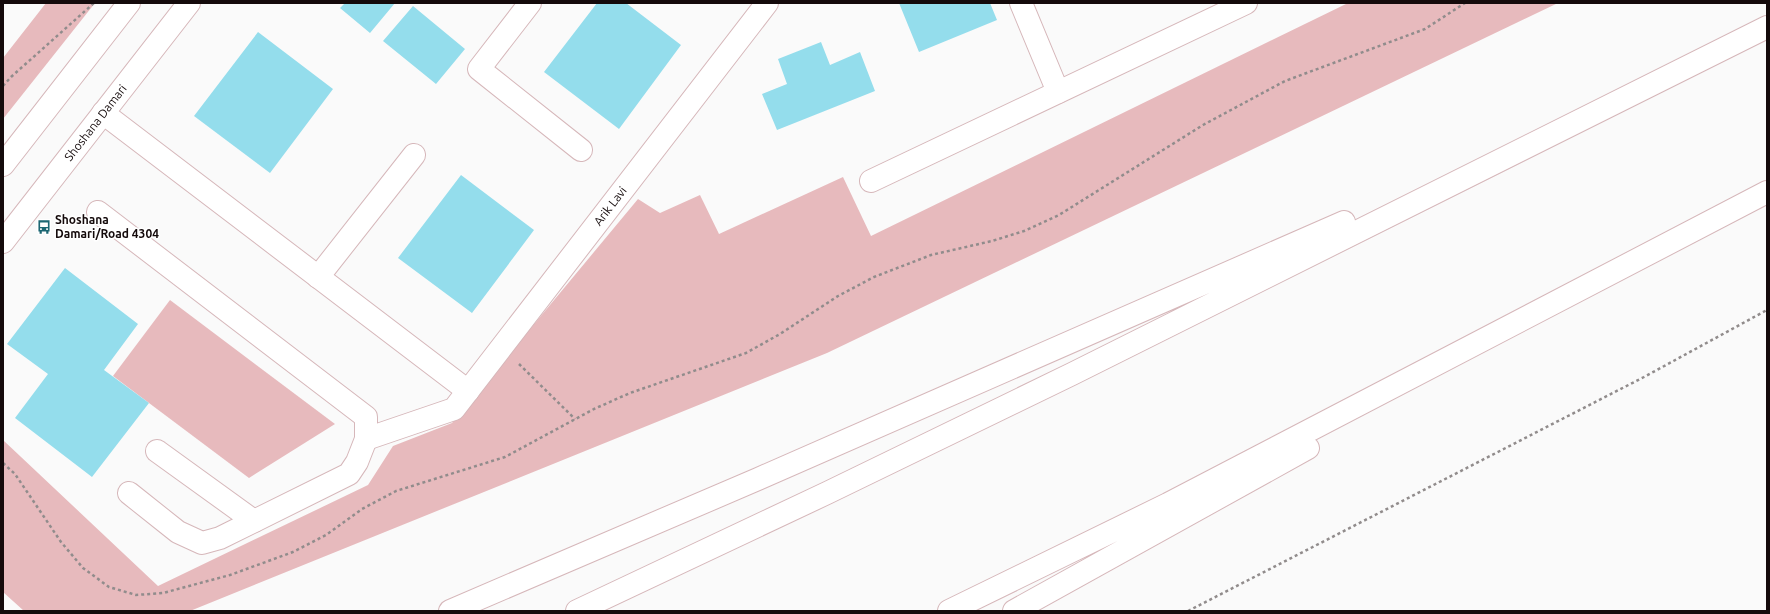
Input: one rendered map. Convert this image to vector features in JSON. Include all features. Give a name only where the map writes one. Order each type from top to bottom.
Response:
[{"type":"main road","points":[[3,165],[129,3]]},
{"type":"main road","name":"Shoshana Damari","points":[[3,242],[189,3]]},
{"type":"main road","points":[[530,3],[479,69],[580,150]]},
{"type":"main road","name":"Arik Lavi","points":[[366,439],[454,409],[767,3]]},
{"type":"main road","points":[[1021,3],[1058,92]]},
{"type":"main road","points":[[871,181],[1246,3]]},
{"type":"main road","points":[[577,611],[827,493],[1072,374],[1767,27]]},
{"type":"main road","points":[[450,611],[758,479],[1598,111]]},
{"type":"main road","points":[[103,113],[468,391]]},
{"type":"main road","points":[[318,277],[414,155]]},
{"type":"main road","points":[[949,611],[1175,501],[1767,193]]},
{"type":"main road","points":[[1014,611],[1767,193]]},
{"type":"main road","points":[[98,212],[366,417],[366,439],[357,462],[349,474],[220,538],[202,543],[178,532],[129,492]]},
{"type":"main road","points":[[157,451],[254,521]]},
{"type":"path","points":[[3,86],[11,77],[94,3]]},
{"type":"path","points":[[3,463],[15,474],[61,542],[82,568],[109,587],[136,595],[163,593],[230,575],[293,552],[326,535],[362,509],[396,491],[505,457],[575,419],[630,393],[746,353],[780,334],[838,296],[874,277],[931,255],[992,241],[1024,231],[1059,215],[1203,125],[1278,85],[1425,29],[1465,3]]},
{"type":"path","points":[[1188,611],[1644,376],[1767,310]]},
{"type":"path","points":[[502,347],[575,419]]},
{"type":"shaded area","points":[[46,3],[95,3],[3,119],[3,58]]},
{"type":"shaded area","points":[[1348,3],[1558,3],[827,353],[190,611],[24,611],[3,592],[3,440],[158,586],[368,485],[393,446],[452,423],[638,199],[660,213],[700,195],[719,234],[843,177],[871,236]]},
{"type":"shaded area","points":[[170,300],[335,424],[249,478],[113,376]]},
{"type":"building","points":[[345,3],[395,3],[370,33],[340,8]]},
{"type":"building","points":[[597,3],[626,3],[681,45],[619,129],[544,72]]},
{"type":"building","points":[[899,3],[990,3],[997,20],[919,52]]},
{"type":"building","points":[[413,6],[465,49],[436,84],[383,41]]},
{"type":"building","points":[[258,32],[333,89],[270,173],[194,116]]},
{"type":"building","points":[[821,42],[830,65],[860,52],[875,91],[777,130],[762,94],[787,84],[778,59]]},
{"type":"building","points":[[461,175],[534,230],[472,313],[398,258]]},
{"type":"building","points":[[65,268],[138,324],[104,370],[149,403],[92,477],[15,418],[48,374],[7,344]]},
{"type":"place","name":"Shoshana Damari/Road 4304","points":[[44,227]]}]
